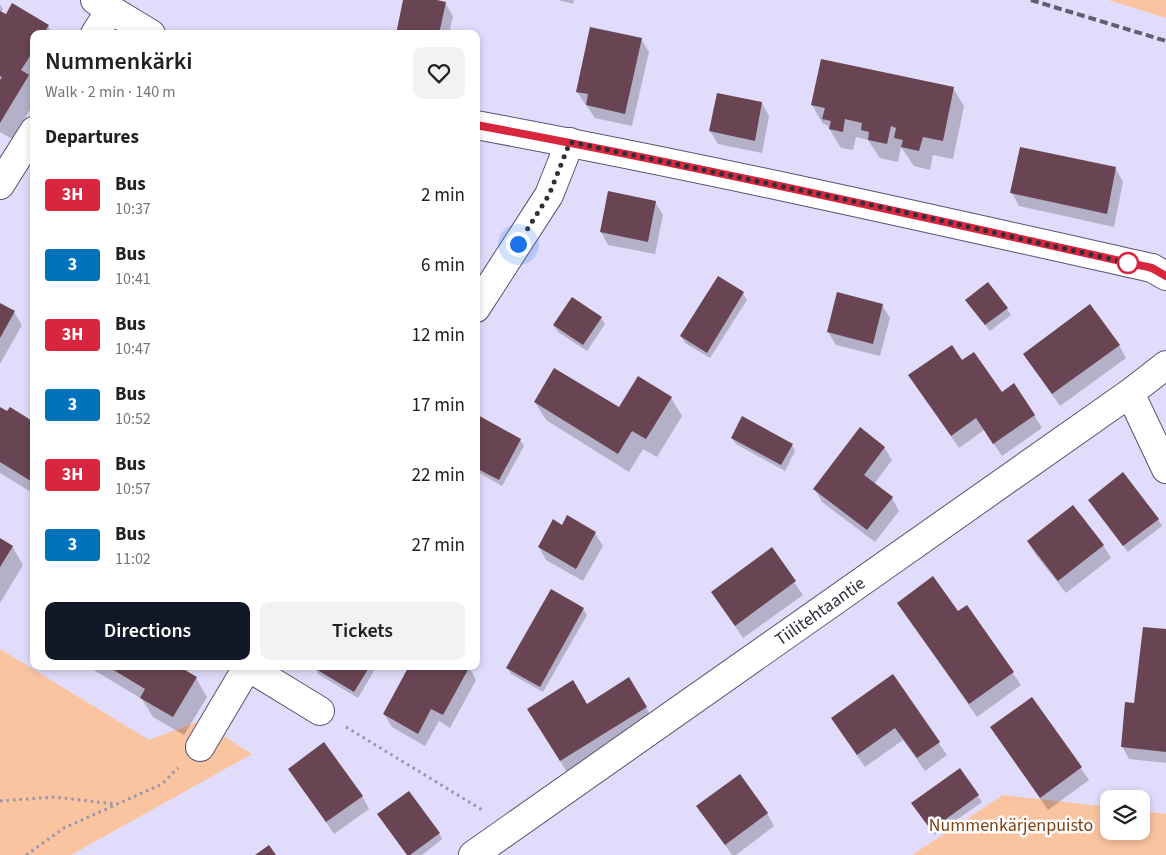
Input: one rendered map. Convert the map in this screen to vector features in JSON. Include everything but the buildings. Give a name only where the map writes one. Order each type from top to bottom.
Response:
[{"type":"street","points":[[95,30],[102,5],[143,30]]},
{"type":"street","points":[[480,126],[570,142],[890,209],[1152,268],[1166,276]]},
{"type":"street","points":[[0,185],[30,137]]},
{"type":"street","points":[[480,302],[549,195],[570,142]]},
{"type":"street","name":"Tiilitehtaantie","points":[[473,855],[1130,394],[1166,365]]},
{"type":"street","points":[[1130,394],[1166,469]]},
{"type":"street","points":[[200,747],[246,670]]},
{"type":"street","points":[[253,670],[320,711]]},
{"type":"path","points":[[320,711],[495,818],[505,832]]},
{"type":"path","points":[[26,855],[64,828],[162,784],[200,747]]},
{"type":"path","points":[[0,802],[54,797],[116,804]]},
{"type":"green space","points":[[1108,0],[1166,0],[1166,18]]},
{"type":"green space","points":[[0,649],[30,667],[30,670],[34,670],[149,740],[199,721],[221,681],[227,686],[206,725],[252,754],[71,855],[0,855]]},
{"type":"green space","name":"Nummenkärjenpuisto","points":[[1003,795],[1100,806],[1100,840],[1150,840],[1150,812],[1166,814],[1166,855],[912,855]]},
{"type":"railway","points":[[1031,0],[1166,41]]},
{"type":"bus line","name":"3H","points":[[480,126],[570,142],[890,209],[1152,268],[1166,276]]},
{"type":"route","points":[[518,244],[549,195],[570,142],[890,209],[1128,263]]}]
